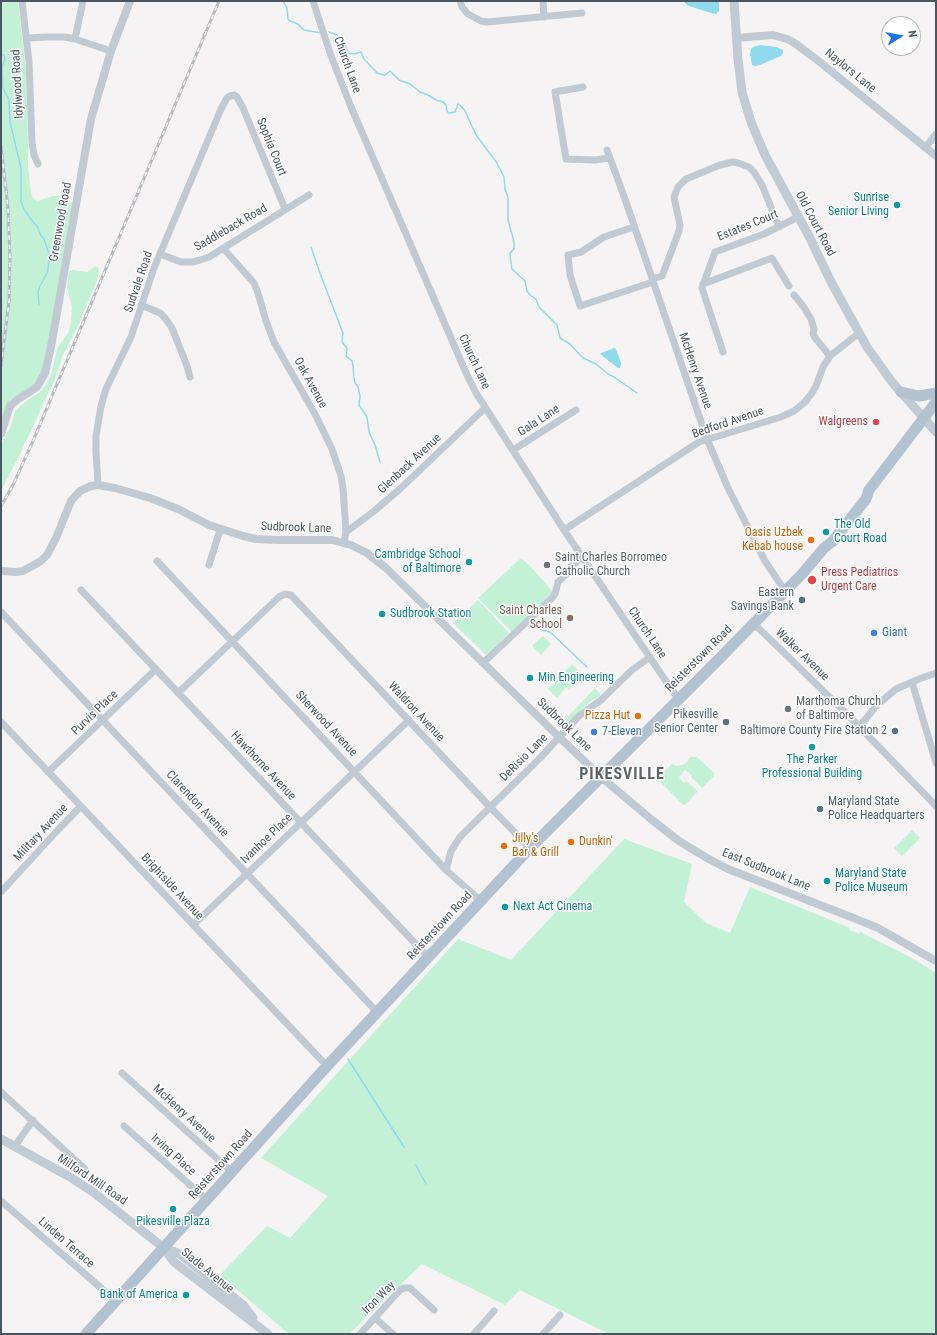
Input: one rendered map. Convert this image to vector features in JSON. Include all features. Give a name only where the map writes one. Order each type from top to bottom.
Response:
[{"type":"main road","name":"Old Court Road","points":[[734,1],[736,38],[742,92],[751,122],[765,155],[860,333],[880,366],[936,432]]},
{"type":"main road","points":[[901,392],[919,396],[936,393]]},
{"type":"main road","name":"Reisterstown Road","points":[[86,1334],[327,1066],[530,848],[808,568],[824,548],[833,541],[866,499],[869,490],[936,402]]},
{"type":"main road","name":"Milford Mill Road","points":[[1,1138],[93,1192],[164,1248]]},
{"type":"main road","name":"Slade Avenue","points":[[164,1248],[174,1262],[239,1312],[260,1326],[268,1334]]},
{"type":"street","name":"Idylwood Road","points":[[22,1],[27,38],[32,143],[34,155],[38,164]]},
{"type":"street","points":[[75,39],[83,1]]},
{"type":"street","name":"Greenwood Road","points":[[1,434],[10,406],[37,387],[45,373],[51,347],[90,125],[111,50],[130,1]]},
{"type":"street","name":"Church Lane","points":[[313,1],[351,107],[467,375],[485,408],[564,530],[678,699]]},
{"type":"street","points":[[315,9],[320,1]]},
{"type":"street","points":[[460,1],[462,7],[468,14],[481,21],[582,13]]},
{"type":"street","points":[[543,1],[544,17]]},
{"type":"street","name":"Naylors Lane","points":[[736,38],[773,35],[794,42],[936,156]]},
{"type":"street","points":[[27,38],[57,37],[75,39],[111,50]]},
{"type":"street","points":[[583,87],[555,92],[566,159],[595,160],[609,158]]},
{"type":"street","name":"Sophia Court","points":[[234,96],[237,97],[243,108],[284,210]]},
{"type":"street","name":"Sudvale Road","points":[[98,485],[96,452],[98,422],[101,406],[112,374],[136,324],[152,273],[221,109],[227,98],[234,96]]},
{"type":"street","points":[[925,148],[936,134]]},
{"type":"street","name":"McHenry Avenue","points":[[606,150],[707,439],[728,488],[765,561],[785,591]]},
{"type":"street","points":[[634,227],[604,237],[581,252],[568,255],[570,275],[580,306],[662,276],[679,231],[680,225],[674,197],[678,187],[686,179],[720,165],[738,163],[749,167],[754,172],[762,185],[779,227]]},
{"type":"street","name":"Saddleback Road","points":[[160,254],[181,262],[192,262],[209,257],[309,195]]},
{"type":"street","name":"Estates Court","points":[[703,284],[715,252],[764,234],[798,217]]},
{"type":"street","name":"Oak Avenue","points":[[223,248],[254,283],[274,342],[332,447],[343,488],[346,532],[344,542]]},
{"type":"street","points":[[723,352],[702,288],[703,284],[772,258],[789,286]]},
{"type":"street","points":[[794,295],[811,319],[814,329],[813,334],[830,356]]},
{"type":"street","points":[[141,305],[160,313],[172,328],[190,377]]},
{"type":"street","name":"Bedford Avenue","points":[[564,530],[686,450],[707,439],[781,417],[794,411],[812,393],[823,366],[830,356],[860,333]]},
{"type":"street","name":"Glenback Avenue","points":[[346,532],[373,512],[401,488],[485,408]]},
{"type":"street","name":"Gala Lane","points":[[513,450],[576,410]]},
{"type":"street","points":[[1,571],[22,571],[41,561],[52,547],[66,510],[75,496],[80,490],[98,485]]},
{"type":"street","name":"Sudbrook Lane","points":[[98,485],[156,500],[220,530],[256,539],[332,540],[344,542],[367,553],[386,568],[601,777]]},
{"type":"street","points":[[209,565],[220,530]]},
{"type":"street","points":[[483,663],[552,598],[555,594],[558,582],[569,572],[571,566],[582,557]]},
{"type":"street","name":"Sherwood Avenue","points":[[157,561],[446,870],[481,901]]},
{"type":"street","name":"Hawthorne Avenue","points":[[81,590],[428,957]]},
{"type":"street","name":"Waldron Avenue","points":[[232,641],[279,597],[285,594],[291,595],[530,848]]},
{"type":"street","name":"Clarendon Avenue","points":[[1,612],[378,1012]]},
{"type":"street","name":"Walker Avenue","points":[[753,624],[859,727],[936,806]]},
{"type":"street","points":[[178,692],[232,641]]},
{"type":"street","name":"DeRisio Lane","points":[[446,870],[451,851],[455,844],[490,807],[539,759],[579,716],[601,700],[632,670],[650,656]]},
{"type":"street","name":"Purvis Place","points":[[48,772],[156,669]]},
{"type":"street","points":[[859,727],[877,705],[896,689],[936,673]]},
{"type":"street","points":[[912,682],[936,763]]},
{"type":"street","name":"Ivanhoe Place","points":[[193,925],[409,720]]},
{"type":"street","name":"Brightside Avenue","points":[[1,722],[327,1066]]},
{"type":"street","name":"East Sudbrook Lane","points":[[601,777],[657,824],[707,858],[746,876],[856,919],[895,937],[936,961]]},
{"type":"street","name":"Military Avenue","points":[[1,892],[81,806]]},
{"type":"street","name":"McHenry Avenue","points":[[122,1073],[232,1172]]},
{"type":"street","points":[[1,1092],[85,1169]]},
{"type":"street","points":[[15,1146],[33,1120]]},
{"type":"street","name":"Irving Place","points":[[124,1126],[207,1200]]},
{"type":"street","name":"Linden Terrace","points":[[1,1201],[116,1301]]},
{"type":"street","name":"Iron Way","points":[[360,1334],[400,1290],[410,1288],[434,1310]]},
{"type":"street","points":[[474,1334],[494,1311]]},
{"type":"street","points":[[543,1334],[560,1315]]},
{"type":"street","points":[[374,1318],[392,1334]]},
{"type":"green space","points":[[1,1],[18,1],[26,71],[28,167],[31,193],[33,198],[37,201],[53,196],[60,196],[66,198],[69,203],[72,203],[48,346],[42,372],[34,385],[10,400],[1,423]]},
{"type":"green space","points":[[95,266],[98,267],[99,271],[97,280],[79,324],[63,355],[54,381],[21,452],[1,491],[1,444],[11,426],[17,409],[40,392],[47,384],[51,375],[57,349],[69,331],[72,307],[67,288],[70,271],[87,272]]},
{"type":"green space","points":[[521,558],[553,592],[512,632],[478,598]]},
{"type":"green space","points":[[478,600],[509,633],[486,655],[453,623]]},
{"type":"green space","points":[[543,636],[551,644],[541,655],[532,646]]},
{"type":"green space","points":[[572,664],[583,675],[569,689],[566,687],[557,698],[548,689]]},
{"type":"green space","points":[[595,688],[601,695],[587,704],[563,728],[559,726]]},
{"type":"green space","points":[[690,757],[697,757],[714,773],[714,776],[702,788],[691,777],[692,775],[685,770],[679,778],[684,783],[686,781],[698,791],[685,805],[683,805],[657,778],[672,764],[677,766],[683,765]]},
{"type":"green space","points":[[912,830],[920,838],[902,856],[894,848]]},
{"type":"green space","points":[[624,839],[692,864],[684,902],[706,923],[730,933],[750,887],[850,928],[850,930],[859,934],[860,932],[910,957],[936,973],[936,1334],[607,1334],[520,1290],[505,1305],[422,1264],[349,1334],[289,1334],[220,1275],[267,1226],[290,1238],[328,1196],[261,1158],[458,939],[511,960]]},
{"type":"water","points":[[684,1],[719,1],[719,11],[716,14],[711,13],[689,6]]},
{"type":"water","points":[[760,45],[776,47],[783,50],[783,53],[781,56],[760,65],[752,65],[750,54],[751,50],[753,47]]},
{"type":"water","points":[[614,348],[616,349],[621,363],[620,368],[600,354]]},
{"type":"waterway","points":[[283,1],[287,8],[288,19],[290,21],[298,24],[304,30],[321,33]]},
{"type":"waterway","points":[[329,32],[337,35],[346,47],[348,53],[354,54],[361,52],[364,59],[377,73],[385,75],[390,71],[399,80],[410,84],[420,92],[443,102],[449,113],[455,112],[458,104],[461,106],[465,111],[476,135],[497,163],[504,177],[505,189],[508,197],[508,220],[514,242],[514,249],[510,253],[512,269],[525,281],[527,291],[536,299],[539,307],[557,325],[560,338],[570,344],[583,358],[596,364],[608,374],[637,393]]},
{"type":"waterway","points":[[1,54],[4,55],[5,58],[2,67],[3,88],[9,100],[10,122],[21,168],[21,202],[25,211],[37,226],[41,236],[44,239],[49,254],[48,271],[38,291],[39,304]]},
{"type":"waterway","points":[[311,247],[343,333],[342,342],[347,348],[346,356],[352,361],[355,383],[358,387],[360,396],[359,405],[367,417],[369,432],[380,462]]},
{"type":"waterway","points":[[532,620],[542,630],[550,632],[587,667]]},
{"type":"waterway","points":[[348,1059],[404,1147]]},
{"type":"waterway","points":[[416,1165],[426,1184]]},
{"type":"railway","points":[[1,506],[13,485],[33,441],[219,1]]},
{"type":"railway","points":[[1,146],[8,208],[10,257],[9,301],[1,366]]},
{"type":"place","name":"Sunrise Senior Living","points":[[897,205]]},
{"type":"place","name":"Walgreens","points":[[876,422]]},
{"type":"place","name":"The Old Court Road","points":[[826,532]]},
{"type":"place","name":"Oasis Uzbek Kebab house","points":[[811,540]]},
{"type":"place","name":"Cambridge School of Baltimore","points":[[469,562]]},
{"type":"place","name":"Saint Charles Borromeo Catholic Church","points":[[547,565]]},
{"type":"place","name":"Press Pediatrics Urgent Care","points":[[812,580]]},
{"type":"place","name":"Eastern Savings Bank","points":[[802,600]]},
{"type":"place","name":"Sudbrook Station","points":[[382,614]]},
{"type":"place","name":"Saint Charles School","points":[[570,618]]},
{"type":"place","name":"Giant","points":[[874,633]]},
{"type":"place","name":"Min Engineering","points":[[530,678]]},
{"type":"place","name":"Marthoma Church of Baltimore","points":[[788,709]]},
{"type":"place","name":"Pizza Hut","points":[[638,716]]},
{"type":"place","name":"Pikesville Senior Center","points":[[726,722]]},
{"type":"place","name":"Baltimore County Fire Station 2","points":[[895,731]]},
{"type":"place","name":"7-Eleven","points":[[594,732]]},
{"type":"place","name":"The Parker Professional Building","points":[[812,747]]},
{"type":"place","name":"Maryland State Police Headquarters","points":[[820,809]]},
{"type":"place","name":"Dunkin'","points":[[571,842]]},
{"type":"place","name":"Jilly's Bar & Grill","points":[[504,846]]},
{"type":"place","name":"Maryland State Police Museum","points":[[827,881]]},
{"type":"place","name":"Next Act Cinema","points":[[505,907]]},
{"type":"place","name":"Pikesville Plaza","points":[[173,1209]]},
{"type":"place","name":"Bank of America","points":[[186,1295]]},
{"type":"district","name":"PIKESVILLE","points":[[622,775]]}]
